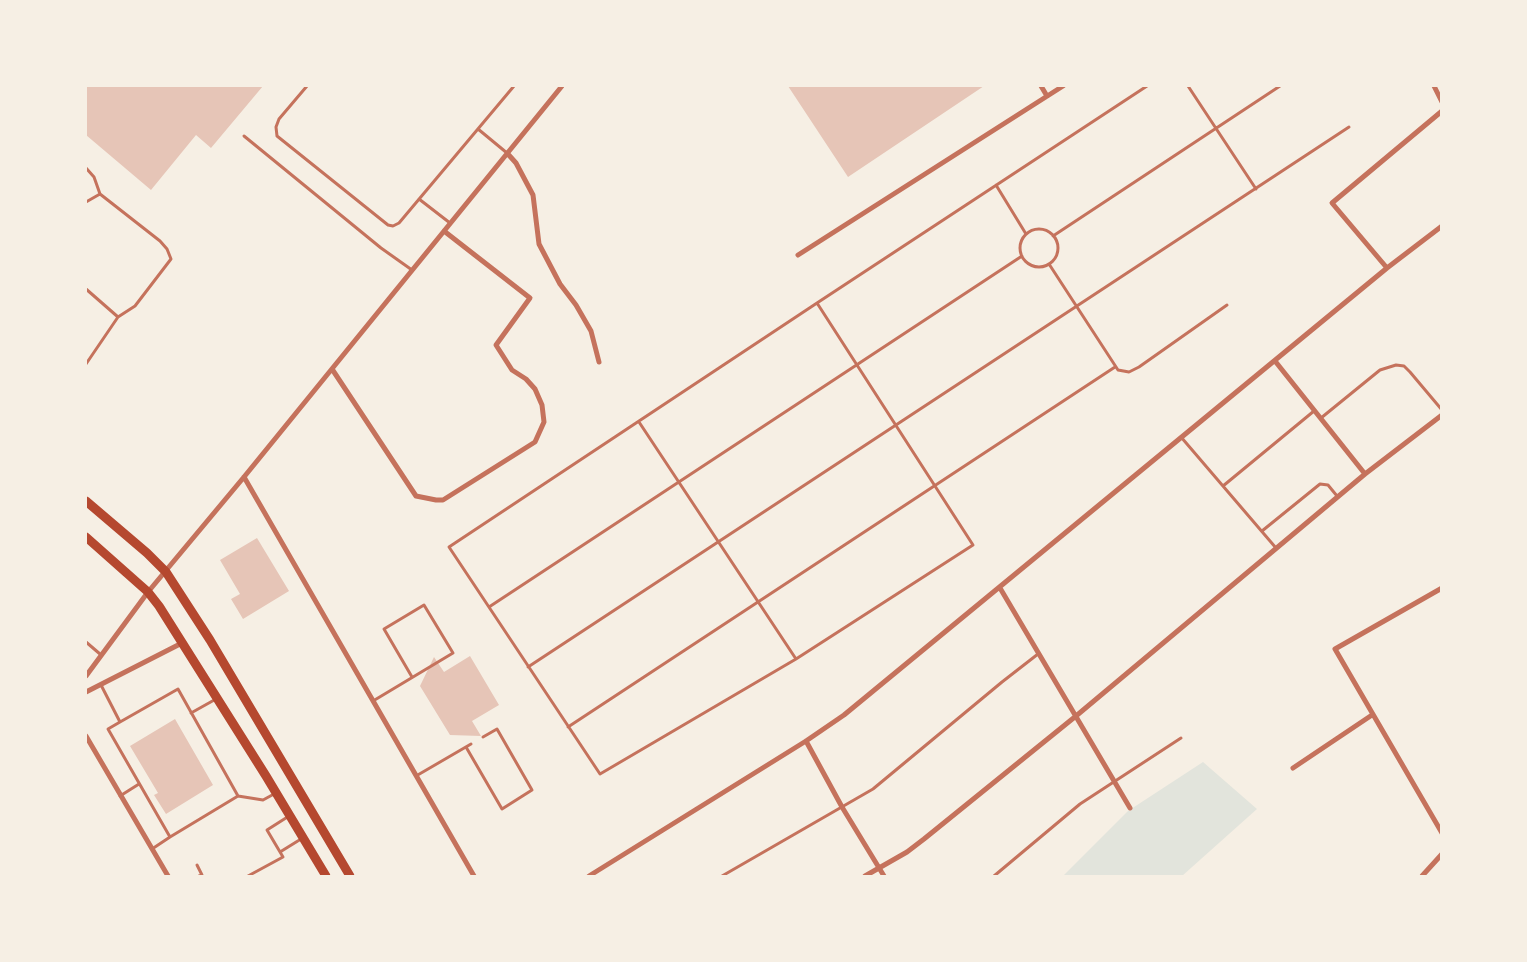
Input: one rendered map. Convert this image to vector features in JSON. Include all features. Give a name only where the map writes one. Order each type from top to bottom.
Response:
[{"type":"main road","points":[[86,501],[166,572],[210,640],[350,876]]},
{"type":"main road","points":[[86,537],[148,592],[276,792],[326,876]]},
{"type":"street","points":[[86,675],[148,592],[562,86]]},
{"type":"street","points":[[1041,86],[1047,96]]},
{"type":"street","points":[[798,255],[1063,86]]},
{"type":"street","points":[[1434,86],[1442,102]]},
{"type":"street","points":[[1387,268],[1332,203],[1442,111]]},
{"type":"street","points":[[507,153],[516,163],[533,195],[539,244],[560,284],[591,331],[599,362]]},
{"type":"street","points":[[589,876],[806,741],[853,707],[1387,268],[1442,226]]},
{"type":"street","points":[[332,369],[416,496],[443,500],[535,442],[544,422],[542,405],[534,389],[526,379],[512,370],[496,345],[530,298],[444,231]]},
{"type":"street","points":[[1275,361],[1365,474]]},
{"type":"street","points":[[865,876],[924,839],[1076,716],[1337,497],[1442,413]]},
{"type":"street","points":[[244,477],[474,876]]},
{"type":"street","points":[[1000,588],[1130,808]]},
{"type":"street","points":[[1442,588],[1335,649],[1442,833]]},
{"type":"street","points":[[86,692],[182,643]]},
{"type":"street","points":[[1293,768],[1372,715]]},
{"type":"street","points":[[86,736],[168,876]]},
{"type":"street","points":[[806,741],[842,807],[884,876]]},
{"type":"street","points":[[1422,876],[1442,854]]},
{"type":"lane","points":[[307,86],[279,119],[276,127],[277,136],[388,225],[393,226],[399,223],[514,86]]},
{"type":"lane","points":[[817,303],[973,545],[796,659],[600,774],[449,547],[817,303],[1147,86]]},
{"type":"lane","points":[[1188,86],[1256,189]]},
{"type":"lane","points":[[1053,236],[1280,86]]},
{"type":"lane","points":[[528,667],[1349,128]]},
{"type":"lane","points":[[478,129],[507,153]]},
{"type":"lane","points":[[244,136],[381,248],[412,270]]},
{"type":"lane","points":[[86,168],[94,177],[100,194],[160,241],[167,249],[171,259],[135,306],[118,317],[86,364]]},
{"type":"lane","points":[[996,185],[1026,234]]},
{"type":"lane","points":[[86,201],[100,194]]},
{"type":"lane","points":[[419,199],[450,223]]},
{"type":"lane","points":[[1043,229],[1053,236],[1058,247],[1054,259],[1049,264],[1031,265],[1022,256],[1020,244],[1026,234],[1043,229]]},
{"type":"lane","points":[[489,607],[1022,256]]},
{"type":"lane","points":[[1049,264],[1118,370],[1129,372],[1139,367],[1227,305]]},
{"type":"lane","points":[[86,289],[118,317]]},
{"type":"lane","points":[[1320,418],[1380,370],[1396,365],[1404,366],[1410,372],[1442,413]]},
{"type":"lane","points":[[568,727],[1115,366]]},
{"type":"lane","points":[[1223,486],[1314,411]]},
{"type":"lane","points":[[639,422],[796,659]]},
{"type":"lane","points":[[1182,438],[1276,548]]},
{"type":"lane","points":[[1263,531],[1320,484],[1328,485],[1337,497]]},
{"type":"lane","points":[[373,701],[453,653],[424,605],[384,628],[412,677]]},
{"type":"lane","points":[[86,642],[101,655]]},
{"type":"lane","points":[[722,876],[881,782],[1039,654]]},
{"type":"lane","points":[[101,684],[120,722]]},
{"type":"lane","points":[[170,837],[108,729],[178,689],[238,796]]},
{"type":"lane","points":[[192,713],[217,698]]},
{"type":"lane","points":[[466,747],[502,809],[532,790],[496,729],[483,737]]},
{"type":"lane","points":[[994,876],[1080,804],[1182,738]]},
{"type":"lane","points":[[416,776],[471,744]]},
{"type":"lane","points":[[120,796],[140,784]]},
{"type":"lane","points":[[152,849],[238,796],[263,800],[276,792]]},
{"type":"lane","points":[[248,876],[283,857],[267,830],[290,816]]},
{"type":"lane","points":[[280,852],[303,837]]},
{"type":"lane","points":[[197,865],[202,876]]},
{"type":"shaded area","points":[[1203,762],[1257,809],[1182,876],[1063,876],[1128,811]]},
{"type":"building","points":[[86,86],[263,86],[211,148],[196,135],[151,190],[86,135]]},
{"type":"building","points":[[788,86],[984,86],[848,177]]},
{"type":"building","points":[[257,538],[289,591],[243,619],[231,599],[240,594],[220,560]]},
{"type":"building","points":[[470,656],[499,705],[472,721],[481,736],[450,735],[420,686],[434,657],[444,672]]},
{"type":"building","points":[[175,719],[213,785],[166,814],[154,795],[158,793],[130,746]]}]
